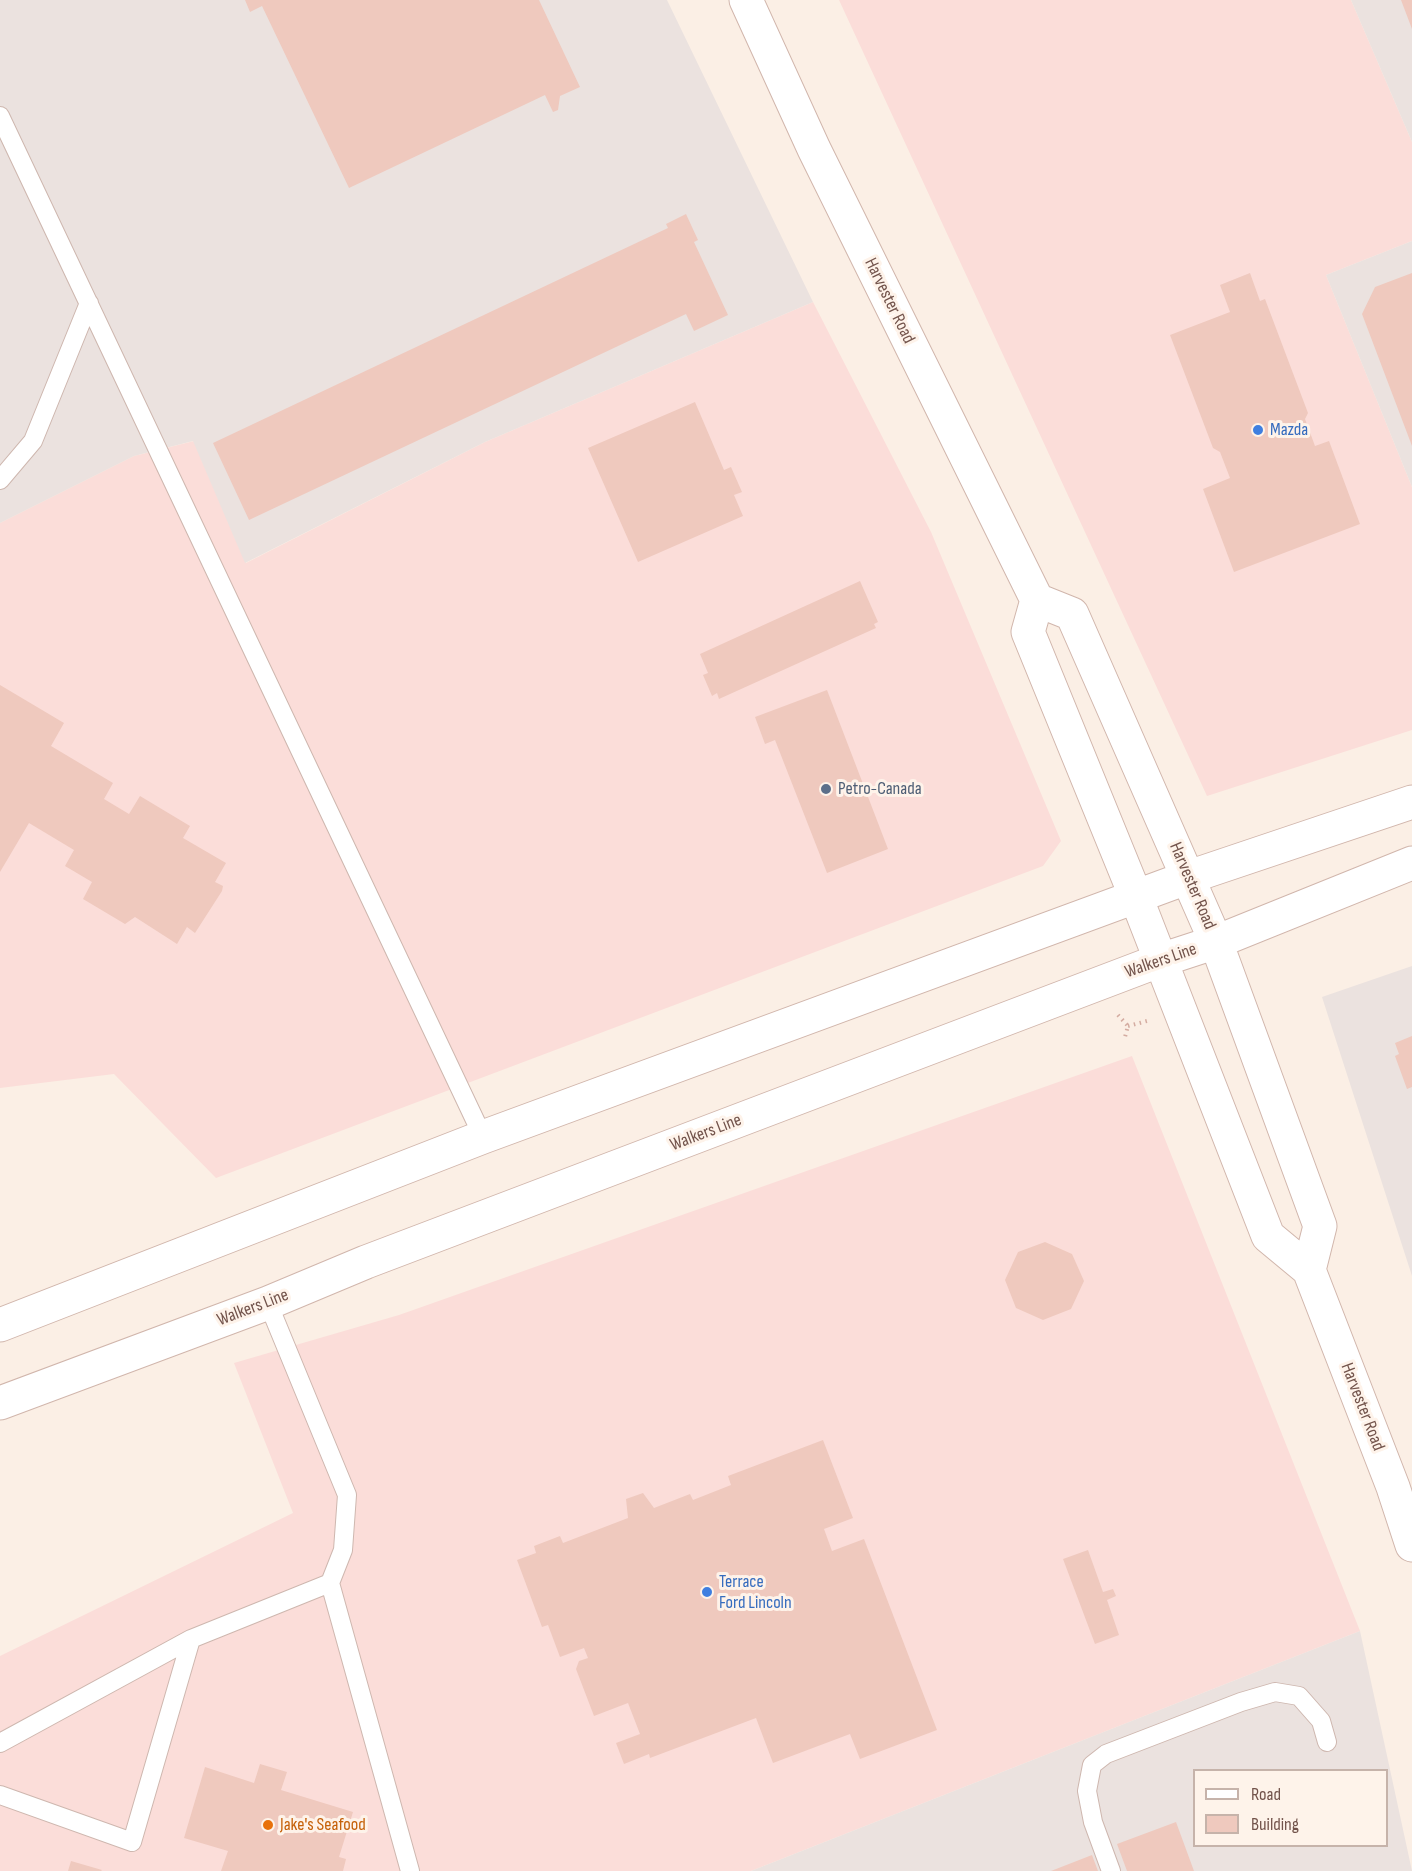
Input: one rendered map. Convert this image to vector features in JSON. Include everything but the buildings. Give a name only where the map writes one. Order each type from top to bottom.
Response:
[{"type":"main road","name":"Harvester Road","points":[[746,0],[814,149],[1037,600],[1072,614],[1189,877],[1216,942],[1320,1226],[1308,1270]]},
{"type":"main road","name":"Harvester Road","points":[[1037,600],[1028,632],[1136,897],[1268,1236],[1308,1270],[1393,1487],[1412,1545]]},
{"type":"main road","points":[[0,1325],[483,1137],[1189,877],[1412,802]]},
{"type":"main road","name":"Walkers Line","points":[[0,1403],[268,1303],[366,1262],[1161,960],[1216,942],[1412,863]]},
{"type":"lane","points":[[0,116],[483,1137]]},
{"type":"lane","points":[[0,480],[33,441],[88,303]]},
{"type":"lane","points":[[268,1303],[347,1495],[343,1550],[330,1582],[410,1871]]},
{"type":"lane","points":[[0,1743],[191,1639],[330,1582]]},
{"type":"lane","points":[[0,1795],[132,1842],[191,1639]]},
{"type":"lane","points":[[1111,1871],[1093,1822],[1087,1791],[1092,1765],[1106,1754],[1241,1702],[1275,1692],[1299,1696],[1321,1722],[1327,1742]]},
{"type":"path","points":[[1118,1015],[1128,1026]]},
{"type":"path","points":[[1128,1026],[1150,1021]]},
{"type":"path","points":[[1125,1037],[1128,1026]]},
{"type":"shaded area","points":[[0,0],[667,0],[813,302],[485,442],[245,563],[193,441],[134,456],[0,523]]},
{"type":"shaded area","points":[[839,0],[1351,0],[1412,142],[1412,241],[1326,275],[1412,487],[1412,730],[1207,796]]},
{"type":"shaded area","points":[[1351,0],[1412,0],[1412,142]]},
{"type":"shaded area","points":[[1412,241],[1412,487],[1326,275]]},
{"type":"shaded area","points":[[813,302],[931,532],[1061,841],[1043,866],[216,1178],[114,1074],[0,1088],[0,523],[134,456],[194,441],[246,563],[485,442]]},
{"type":"shaded area","points":[[1412,966],[1412,1276],[1322,997]]},
{"type":"shaded area","points":[[1132,1056],[1360,1631],[751,1871],[0,1871],[0,1656],[293,1513],[234,1363],[399,1315]]},
{"type":"shaded area","points":[[1360,1631],[1412,1871],[751,1871]]},
{"type":"place","name":"Mazda","points":[[1258,430]]},
{"type":"place","name":"Petro-Canada","points":[[826,789]]},
{"type":"place","name":"Terrace Ford Lincoln","points":[[707,1592]]},
{"type":"place","name":"Jake's Seafood","points":[[268,1825]]}]
